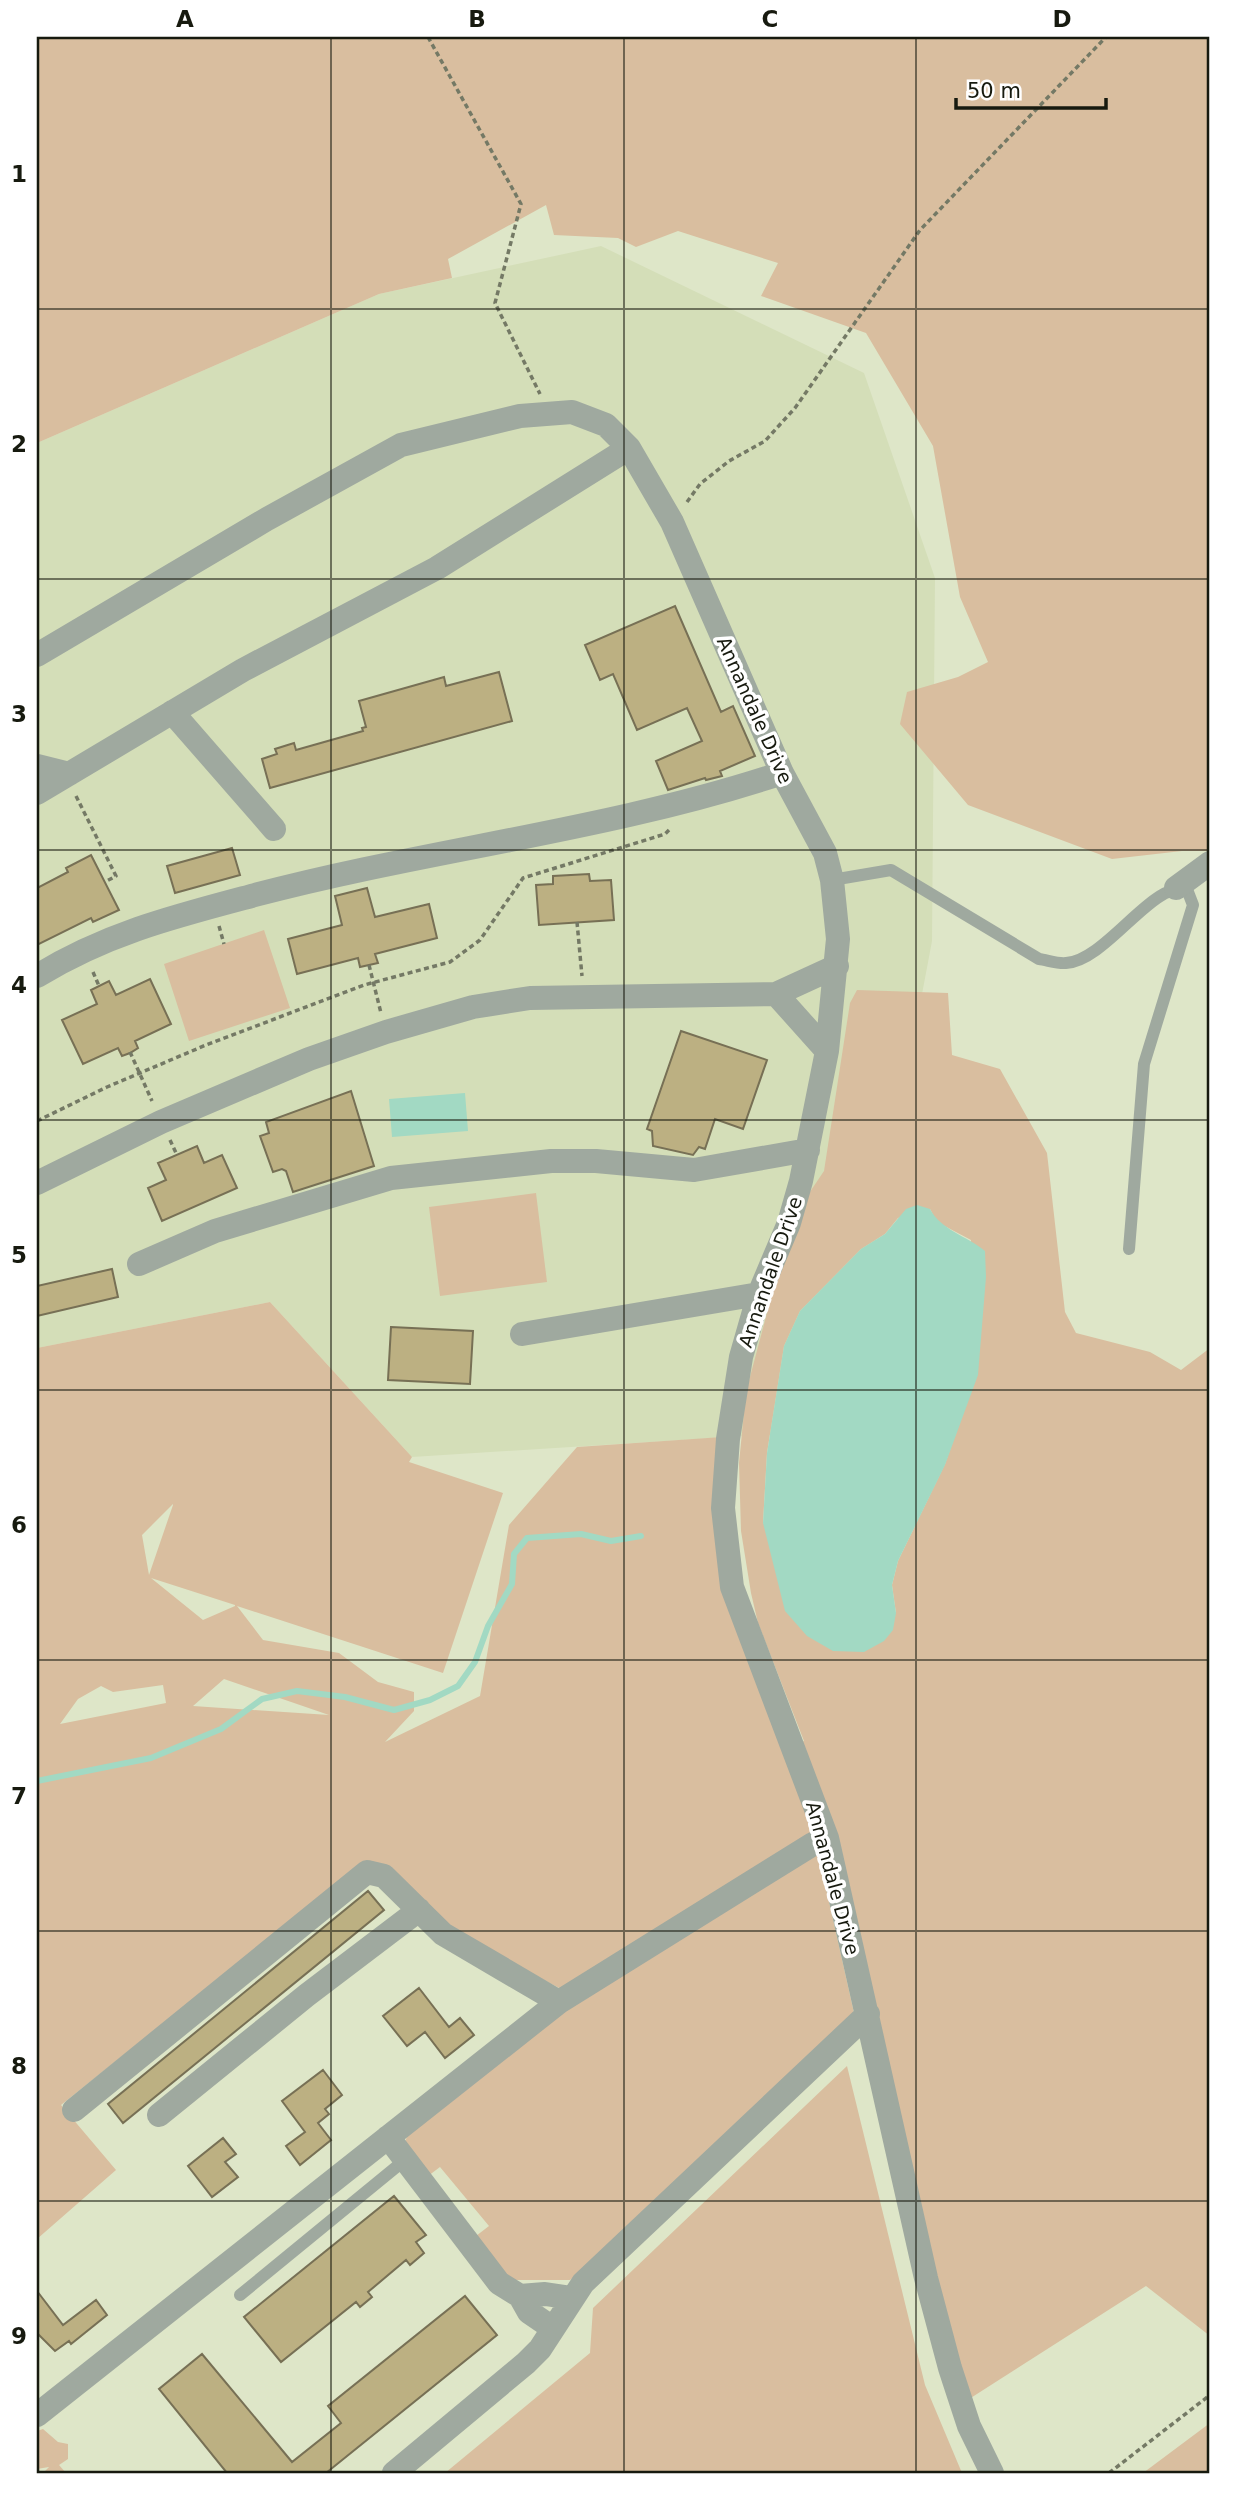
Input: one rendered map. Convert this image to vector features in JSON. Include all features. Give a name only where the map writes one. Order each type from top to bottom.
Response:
[{"type":"street","name":"Annandale Drive","points":[[549,412],[583,414],[606,425],[629,448],[672,522],[782,773],[825,853],[832,880],[838,939],[827,1051],[808,1150],[789,1223],[760,1294],[741,1357],[728,1439],[723,1508],[726,1545],[732,1587],[827,1838],[926,2278],[950,2368],[970,2426],[992,2473]]},
{"type":"street","points":[[37,655],[267,519],[401,445],[520,415],[549,412]]},
{"type":"street","points":[[37,793],[243,670],[437,568],[629,448]]},
{"type":"street","points":[[172,712],[274,829]]},
{"type":"street","points":[[37,766],[66,775]]},
{"type":"street","points":[[37,976],[131,929],[171,918],[316,879],[607,818],[782,773]]},
{"type":"street","points":[[1175,888],[1210,863]]},
{"type":"street","points":[[37,1183],[184,1111],[376,1035],[506,1000],[584,996],[776,994],[837,966]]},
{"type":"street","points":[[776,994],[827,1051]]},
{"type":"street","points":[[139,1264],[215,1231],[391,1178],[551,1161],[596,1161],[694,1170],[808,1150]]},
{"type":"street","points":[[522,1334],[760,1294]]},
{"type":"street","points":[[37,2415],[559,2002],[827,1838]]},
{"type":"street","points":[[74,2110],[364,1873],[384,1876],[443,1934],[559,2002]]},
{"type":"street","points":[[159,2115],[307,1995],[419,1910]]},
{"type":"street","points":[[394,2473],[540,2349],[551,2327],[583,2283],[868,2014]]},
{"type":"street","points":[[388,2137],[406,2159],[419,2182],[499,2283],[520,2297],[529,2312],[551,2327]]},
{"type":"street","points":[[520,2297],[545,2294],[572,2298]]},
{"type":"lane","points":[[832,880],[891,870],[1039,959],[1068,964],[1108,944],[1147,904],[1175,888],[1188,892],[1193,905],[1144,1064],[1129,1249]]},
{"type":"lane","points":[[240,2295],[406,2159]]},
{"type":"path","points":[[428,37],[521,204],[495,303],[549,412]]},
{"type":"path","points":[[672,522],[700,484],[729,461],[765,441],[795,408],[920,230],[1106,37]]},
{"type":"path","points":[[66,775],[116,876],[104,882]]},
{"type":"path","points":[[37,1121],[139,1072],[374,983],[438,967],[461,956],[480,940],[518,882],[529,874],[665,834],[675,824]]},
{"type":"path","points":[[577,922],[584,996]]},
{"type":"path","points":[[222,938],[224,944]]},
{"type":"path","points":[[369,965],[382,1017]]},
{"type":"path","points":[[130,1052],[154,1106]]},
{"type":"path","points":[[1109,2473],[1210,2395]]},
{"type":"shaded area","points":[[37,37],[1210,37],[1210,851],[1182,851],[1112,859],[968,805],[900,724],[907,692],[958,677],[988,662],[960,597],[933,446],[866,333],[761,296],[778,263],[678,231],[636,247],[618,238],[554,235],[546,205],[448,259],[452,278],[379,294],[37,443]]},
{"type":"shaded area","points":[[601,246],[864,373],[935,578],[932,941],[840,1430],[412,1457],[270,1302],[37,1348],[37,443],[379,294]]},
{"type":"shaded area","points":[[264,930],[290,1008],[189,1041],[164,964]]},
{"type":"shaded area","points":[[857,990],[948,993],[952,1055],[1000,1069],[1047,1153],[1065,1312],[1076,1333],[1150,1352],[1181,1370],[1210,1348],[1210,2336],[1146,2286],[966,2401],[798,1744],[804,1741],[758,1623],[741,1531],[739,1463],[746,1392],[767,1313],[766,1288],[789,1223],[824,1171],[850,1003]],"holes":[[[930,1209],[937,1222],[971,1240],[959,1424],[945,1464],[898,1561],[892,1585],[896,1613],[763,1523],[767,1453],[784,1346],[800,1311],[861,1249],[885,1234],[898,1218]]]},
{"type":"shaded area","points":[[465,1093],[468,1131],[392,1137],[389,1099]]},
{"type":"shaded area","points":[[536,1193],[547,1282],[440,1296],[429,1207]]},
{"type":"shaded area","points":[[917,1205],[930,1209],[947,1228],[985,1251],[986,1277],[978,1375],[945,1465],[898,1561],[892,1585],[896,1613],[893,1630],[884,1641],[864,1652],[833,1651],[807,1636],[785,1611],[763,1523],[767,1453],[784,1346],[800,1311],[861,1249],[885,1234],[906,1209]]},
{"type":"shaded area","points":[[270,1302],[412,1457],[409,1462],[503,1493],[443,1673],[237,1606],[263,1640],[339,1653],[378,1682],[414,1692],[414,1711],[385,1742],[480,1696],[509,1525],[577,1447],[722,1437],[715,1506],[815,1834],[567,1992],[447,1930],[382,1869],[335,1886],[61,2105],[116,2170],[37,2239],[37,1348]],"holes":[[[173,1504],[149,1575],[142,1535]],[[151,1578],[235,1605],[203,1620]],[[224,1679],[329,1715],[193,1706]],[[163,1685],[166,1703],[60,1724],[78,1699],[101,1686],[113,1692]]]},
{"type":"shaded area","points":[[817,1848],[854,2013],[594,2262],[570,2280],[509,2280],[476,2236],[489,2226],[440,2167],[428,2176],[405,2142],[412,2123],[562,2008]]},
{"type":"shaded area","points":[[847,2066],[925,2385],[962,2473],[445,2473],[590,2353],[593,2308]]},
{"type":"shaded area","points":[[1210,2423],[1210,2473],[1143,2473]]},
{"type":"shaded area","points":[[43,2429],[58,2442],[68,2444],[68,2459],[59,2465],[66,2473],[43,2473],[49,2467],[37,2469],[37,2431]]},
{"type":"building","points":[[675,606],[721,712],[733,706],[755,756],[720,771],[722,776],[706,780],[705,778],[668,790],[656,761],[702,741],[687,708],[637,730],[613,674],[600,680],[585,645]]},
{"type":"building","points":[[499,672],[512,721],[270,788],[262,759],[277,754],[275,749],[294,743],[296,750],[363,731],[362,728],[366,727],[359,701],[444,677],[446,686]]},
{"type":"building","points":[[232,848],[240,875],[175,893],[167,866]]},
{"type":"building","points":[[91,855],[119,910],[93,922],[91,918],[37,945],[37,888],[68,872],[66,868]]},
{"type":"building","points":[[589,874],[590,881],[611,880],[614,920],[539,925],[536,885],[553,884],[553,876]]},
{"type":"building","points":[[367,888],[375,917],[429,904],[437,938],[375,954],[378,963],[360,967],[358,958],[297,974],[288,939],[342,925],[335,896]]},
{"type":"building","points":[[150,979],[171,1024],[135,1041],[138,1048],[130,1053],[122,1056],[118,1048],[83,1064],[62,1020],[97,1004],[91,990],[109,981],[116,995]]},
{"type":"building","points":[[681,1031],[767,1060],[743,1129],[715,1119],[705,1149],[699,1147],[693,1155],[653,1146],[652,1131],[647,1129]]},
{"type":"building","points":[[351,1091],[374,1166],[293,1192],[286,1171],[282,1169],[273,1172],[260,1136],[269,1133],[266,1122]]},
{"type":"building","points":[[197,1146],[204,1163],[222,1155],[237,1188],[162,1221],[148,1188],[166,1180],[158,1163]]},
{"type":"building","points":[[112,1269],[118,1297],[37,1316],[37,1286]]},
{"type":"building","points":[[391,1327],[473,1331],[470,1384],[388,1380]]},
{"type":"building","points":[[368,1891],[384,1910],[123,2123],[108,2104]]},
{"type":"building","points":[[419,1988],[449,2027],[460,2018],[474,2035],[445,2058],[425,2032],[407,2046],[383,2016]]},
{"type":"building","points":[[323,2070],[342,2095],[325,2109],[329,2114],[318,2123],[331,2140],[300,2165],[286,2146],[305,2132],[282,2101]]},
{"type":"building","points":[[223,2138],[236,2154],[225,2162],[238,2177],[212,2197],[188,2166]]},
{"type":"building","points":[[394,2196],[426,2235],[416,2242],[424,2253],[410,2265],[406,2260],[368,2292],[372,2297],[360,2307],[356,2302],[281,2362],[244,2317]]},
{"type":"building","points":[[37,2291],[63,2325],[96,2300],[107,2315],[71,2344],[69,2341],[55,2351],[37,2333]]},
{"type":"building","points":[[465,2296],[497,2335],[326,2473],[227,2473],[159,2389],[202,2354],[292,2462],[341,2423],[328,2406]]},
{"type":"waterway","points":[[37,1781],[151,1758],[221,1729],[262,1699],[297,1691],[345,1697],[394,1710],[430,1700],[458,1686],[475,1662],[488,1626],[512,1584],[514,1554],[527,1538],[581,1534],[611,1541],[641,1536]]}]
